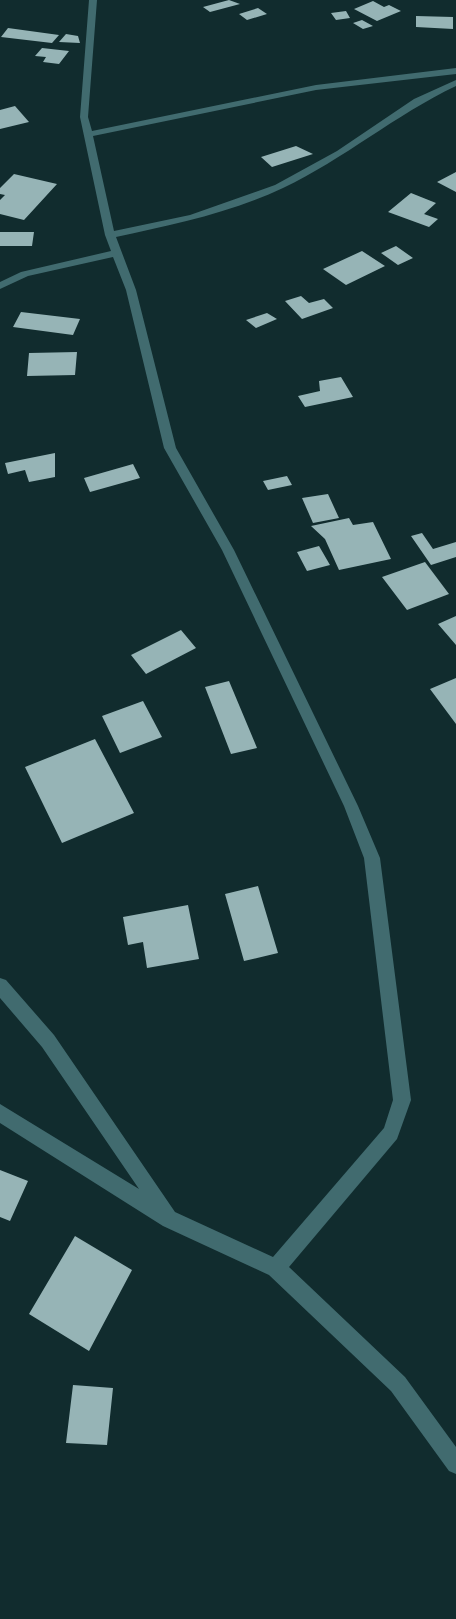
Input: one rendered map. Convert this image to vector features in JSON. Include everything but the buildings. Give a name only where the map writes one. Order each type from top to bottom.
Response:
[{"type":"street","points":[[93,0],[84,117],[87,135],[110,235],[131,290],[171,448],[233,561],[351,806],[372,858],[402,1100],[391,1133],[276,1268]]},
{"type":"street","points":[[87,135],[291,92],[419,73],[456,71]]},
{"type":"street","points":[[110,235],[193,217],[278,187],[340,153],[417,100],[456,83]]},
{"type":"street","points":[[0,286],[25,274],[116,253]]},
{"type":"street","points":[[0,986],[48,1041],[170,1219]]},
{"type":"street","points":[[0,1113],[170,1219],[276,1268],[398,1384],[456,1464]]}]
